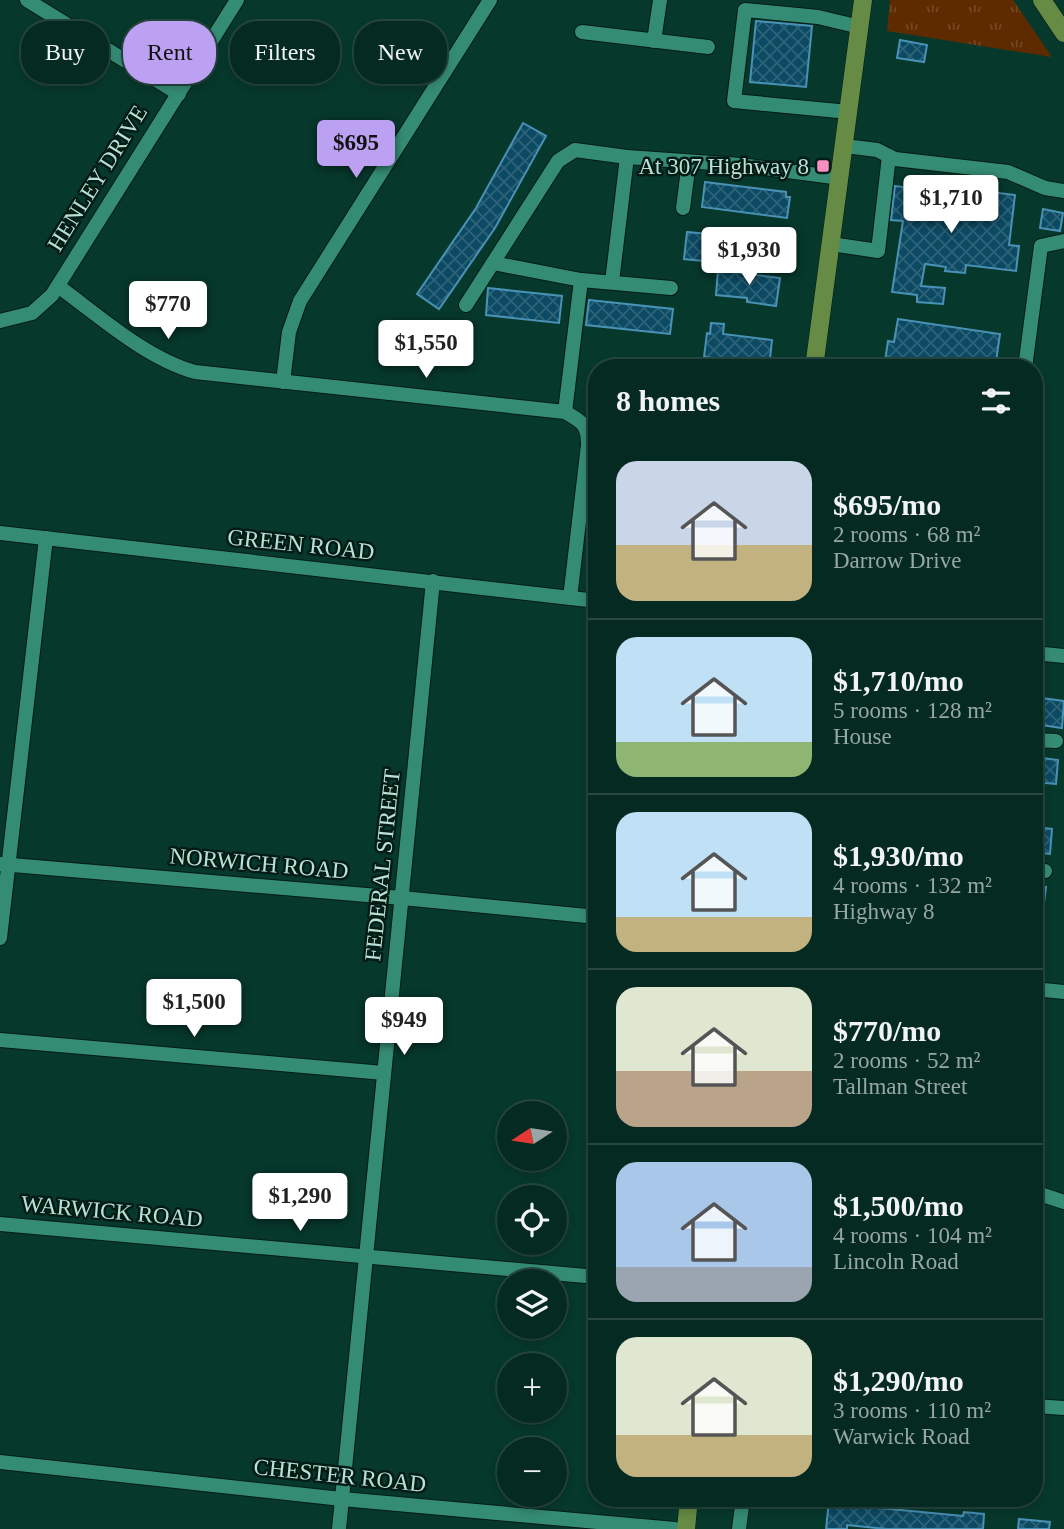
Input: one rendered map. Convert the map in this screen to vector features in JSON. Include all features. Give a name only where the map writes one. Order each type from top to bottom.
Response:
[{"type":"main road","points":[[815,359],[863,0]]},
{"type":"main road","points":[[1042,0],[1064,33]]},
{"type":"main road","points":[[686,1529],[688,1507]]},
{"type":"street","points":[[27,0],[179,93]]},
{"type":"street","name":"HENLEY DRIVE","points":[[0,321],[25,316],[37,310],[58,286],[237,0]]},
{"type":"street","points":[[283,382],[289,332],[300,301],[491,0]]},
{"type":"street","points":[[654,40],[660,0]]},
{"type":"street","points":[[849,112],[734,101],[745,9],[818,17],[860,27]]},
{"type":"street","points":[[582,32],[708,47]]},
{"type":"street","points":[[845,146],[877,149],[894,159],[1008,172],[1045,188],[1064,191]]},
{"type":"street","points":[[466,305],[558,161],[575,150],[627,157],[741,165],[841,178]]},
{"type":"street","points":[[831,244],[878,251],[889,156]]},
{"type":"street","points":[[611,282],[627,157]]},
{"type":"street","points":[[683,208],[689,162]]},
{"type":"street","points":[[1026,359],[1041,246],[1064,241]]},
{"type":"street","points":[[492,263],[581,280],[671,288]]},
{"type":"street","points":[[565,412],[581,280]]},
{"type":"street","points":[[58,286],[133,340],[170,363],[195,372],[565,412],[582,421],[588,432],[570,598]]},
{"type":"street","name":"GREEN ROAD","points":[[0,533],[588,600]]},
{"type":"street","points":[[0,938],[4,865],[46,538]]},
{"type":"street","name":"FEDERAL STREET","points":[[339,1529],[433,581]]},
{"type":"street","points":[[1043,654],[1064,656]]},
{"type":"street","points":[[1043,740],[1056,741]]},
{"type":"street","name":"NORWICH ROAD","points":[[4,865],[588,916]]},
{"type":"street","points":[[1043,990],[1064,992]]},
{"type":"street","points":[[0,1040],[384,1073]]},
{"type":"street","points":[[1043,1195],[1064,1202]]},
{"type":"street","name":"WARWICK ROAD","points":[[0,1224],[588,1277]]},
{"type":"street","points":[[1043,1407],[1064,1408]]},
{"type":"street","name":"CHESTER ROAD","points":[[0,1462],[342,1499],[675,1529]]},
{"type":"street","points":[[739,1529],[742,1507]]},
{"type":"green space","points":[[890,0],[1013,0],[1052,57],[887,31]]},
{"type":"building","points":[[756,21],[812,26],[806,87],[750,82]]},
{"type":"building","points":[[900,40],[927,45],[924,62],[897,58]]},
{"type":"building","points":[[523,123],[546,136],[495,228],[439,309],[417,294],[476,208]]},
{"type":"building","points":[[705,182],[786,192],[786,197],[790,197],[787,218],[702,207]]},
{"type":"building","points":[[895,186],[951,193],[952,187],[1015,195],[1009,245],[1019,246],[1016,271],[966,265],[965,273],[945,271],[946,267],[925,264],[921,286],[945,288],[943,304],[917,302],[917,295],[892,292],[903,221],[891,220]]},
{"type":"building","points":[[1043,209],[1063,213],[1060,231],[1040,228]]},
{"type":"building","points":[[687,232],[709,234],[708,238],[715,240],[713,262],[684,259]]},
{"type":"building","points":[[718,270],[780,278],[776,306],[747,302],[747,298],[716,295]]},
{"type":"building","points":[[488,288],[562,296],[559,323],[486,315]]},
{"type":"building","points":[[589,300],[673,309],[670,334],[586,325]]},
{"type":"building","points":[[898,319],[1000,334],[996,359],[885,359],[888,341],[894,342]]},
{"type":"building","points":[[711,323],[724,324],[723,334],[772,340],[770,359],[704,357],[707,333],[710,334]]},
{"type":"building","points":[[1043,698],[1064,701],[1062,728],[1043,725]]},
{"type":"building","points":[[1043,758],[1058,760],[1056,784],[1043,783]]},
{"type":"building","points":[[1043,828],[1052,829],[1050,854],[1043,853]]},
{"type":"building","points":[[1043,887],[1046,887],[1043,911]]},
{"type":"building","points":[[828,1507],[870,1507],[963,1516],[964,1512],[984,1514],[983,1529],[886,1529],[847,1525],[847,1529],[826,1529]]},
{"type":"building","points":[[1019,1519],[1050,1522],[1049,1529],[1018,1529]]},
{"type":"place","name":"At 307 Highway 8","points":[[823,166]]}]
